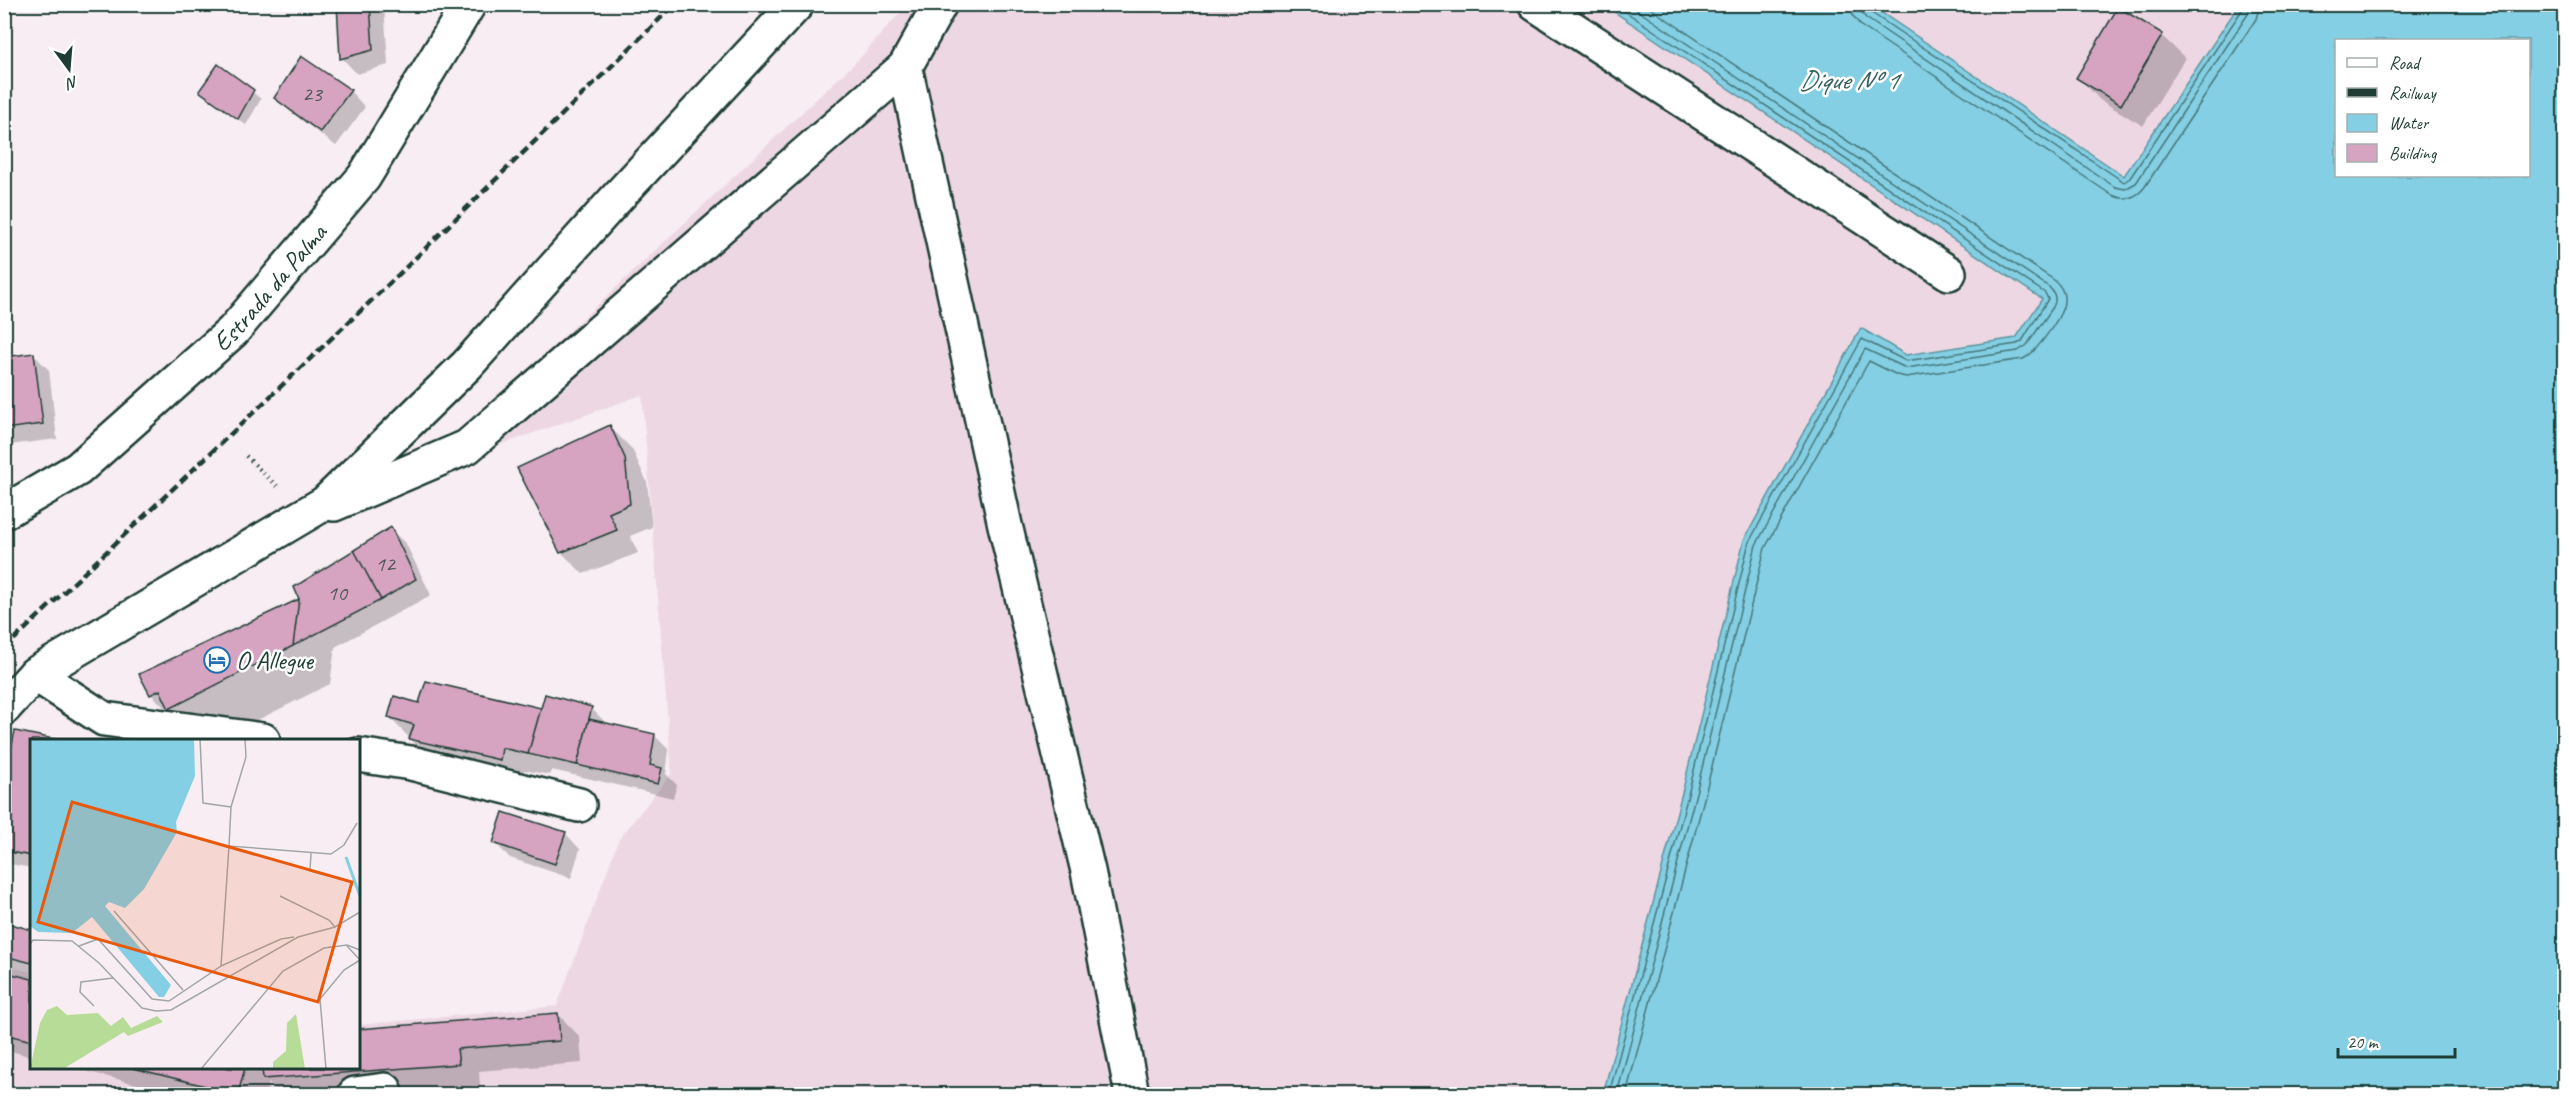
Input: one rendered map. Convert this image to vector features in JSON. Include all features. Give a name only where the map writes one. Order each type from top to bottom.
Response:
[{"type":"street","name":"Estrada da Palma","points":[[4,512],[78,470],[233,331],[364,177],[469,4]]},
{"type":"street","points":[[4,708],[35,674],[307,516],[325,503],[467,365],[614,201],[797,4]]},
{"type":"street","points":[[307,516],[467,447],[905,67],[940,4]]},
{"type":"street","points":[[1535,4],[1949,273]]},
{"type":"street","points":[[905,67],[1005,525],[1088,871],[1132,1095]]},
{"type":"street","points":[[35,674],[104,718],[249,739]]},
{"type":"street","points":[[360,755],[411,763],[579,805]]},
{"type":"street","points":[[355,1095],[385,1090],[386,1095]]},
{"type":"shaded area","points":[[907,5],[2239,5],[2017,338],[1683,790],[1604,1094],[5,1094],[4,965],[30,972],[30,1069],[360,1069],[360,1025],[557,1006],[619,839],[672,773],[642,395],[497,446],[489,407],[858,60]]},
{"type":"water","name":"Dique Nº 1","points":[[1604,5],[1870,5],[2124,176],[2239,5],[2564,5],[2564,1094],[1603,1094],[1683,789],[1744,540],[1861,328],[1906,355],[2016,338],[2042,299]]},
{"type":"building","points":[[337,4],[370,4],[373,50],[340,59]]},
{"type":"building","points":[[2118,7],[2163,34],[2121,105],[2076,78]]},
{"type":"building","points":[[301,56],[351,90],[320,132],[274,98]]},
{"type":"building","points":[[218,64],[254,90],[238,119],[199,91]]},
{"type":"building","points":[[34,353],[43,424],[4,429],[4,357]]},
{"type":"building","points":[[610,425],[625,458],[630,504],[609,513],[617,530],[560,553],[517,468]]},
{"type":"building","points":[[391,527],[416,579],[381,600],[354,550]]},
{"type":"building","points":[[354,550],[381,600],[293,646],[299,599],[294,587]]},
{"type":"building","name":"O Allegue","points":[[299,599],[293,646],[169,709],[160,690],[150,695],[139,674]]},
{"type":"building","points":[[426,681],[541,708],[528,754],[502,748],[500,760],[409,739],[414,725],[388,717],[394,696],[419,703]]},
{"type":"building","points":[[545,694],[592,707],[577,765],[528,754]]},
{"type":"building","points":[[589,719],[655,734],[650,765],[662,768],[658,784],[577,765]]},
{"type":"building","points":[[15,731],[54,739],[30,739],[30,856],[4,851],[4,782]]},
{"type":"building","points":[[503,812],[566,832],[555,864],[493,843]]},
{"type":"building","points":[[4,922],[30,929],[30,962],[4,956]]},
{"type":"building","points":[[4,972],[30,978],[30,1040],[4,1034]]},
{"type":"building","points":[[558,1013],[560,1041],[457,1049],[459,1064],[263,1079],[262,1069],[360,1069],[360,1029]]},
{"type":"building","points":[[137,1069],[245,1069],[238,1094]]},
{"type":"railway","points":[[4,649],[392,281],[675,4]]},
{"type":"place","name":"O Allegue","points":[[217,660]]}]
